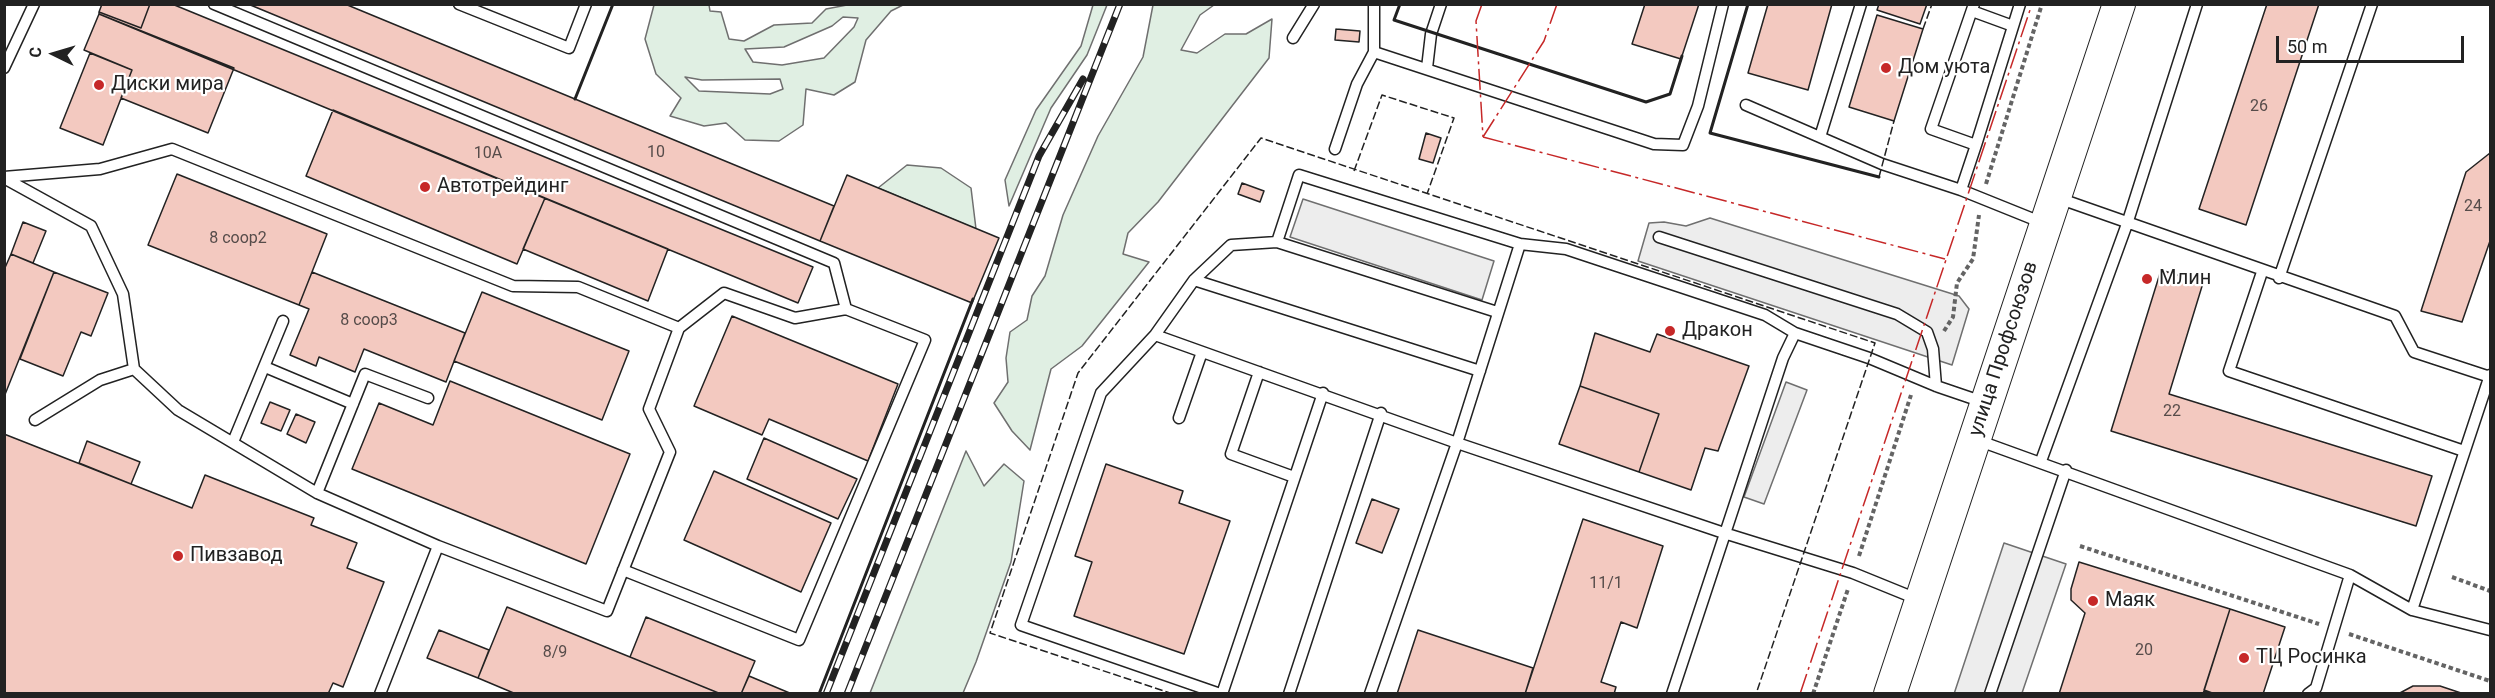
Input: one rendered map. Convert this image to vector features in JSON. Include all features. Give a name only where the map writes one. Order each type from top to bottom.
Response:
[{"type":"main road","name":"улица Профсоюзов","points":[[1890,693],[2119,4]]},
{"type":"lane","points":[[4,68],[34,4]]},
{"type":"lane","points":[[214,4],[834,263],[846,309]]},
{"type":"lane","points":[[459,4],[569,48],[586,4]]},
{"type":"lane","points":[[1293,38],[1314,4]]},
{"type":"lane","points":[[1335,149],[1357,84],[1374,52],[1374,4]]},
{"type":"lane","points":[[1427,68],[1431,34],[1441,4]]},
{"type":"lane","points":[[1374,52],[1654,144],[1683,144],[1698,106],[1723,4]]},
{"type":"lane","points":[[1820,137],[1861,4]]},
{"type":"lane","points":[[1961,190],[2020,4]]},
{"type":"lane","points":[[2041,461],[2127,224],[2197,4]]},
{"type":"lane","points":[[2280,278],[2372,4]]},
{"type":"lane","points":[[1976,145],[1931,129],[1973,8],[2013,26]]},
{"type":"lane","points":[[1746,105],[1882,164],[1982,199],[2127,224],[2395,316],[2414,352],[2490,376],[2412,610]]},
{"type":"lane","points":[[4,178],[100,169],[172,149],[513,286],[578,287],[679,328]]},
{"type":"lane","points":[[1277,242],[1299,175],[1520,244],[1566,249],[1765,315],[1795,333],[1986,403]]},
{"type":"lane","points":[[4,178],[91,226],[123,294],[134,369],[178,410],[317,493],[438,546],[607,611],[623,570],[670,452],[649,409],[679,328],[724,293],[795,318],[846,309],[925,340],[800,640],[623,570]]},
{"type":"lane","points":[[1659,237],[1897,314],[1927,332],[1933,349],[1936,386]]},
{"type":"lane","points":[[1323,393],[1221,693],[1021,625],[1101,393],[1155,336],[1194,280],[1231,245],[1277,242],[1497,312]]},
{"type":"lane","points":[[1370,693],[1457,443],[1520,244]]},
{"type":"lane","points":[[2262,272],[2229,371],[2464,451]]},
{"type":"lane","points":[[1194,280],[1480,370]]},
{"type":"lane","points":[[233,442],[283,321]]},
{"type":"lane","points":[[1672,693],[1783,358],[1795,333]]},
{"type":"lane","points":[[1155,336],[1381,413],[1457,443],[1724,533],[1853,573],[1920,600]]},
{"type":"lane","points":[[1179,418],[1202,352]]},
{"type":"lane","points":[[265,368],[353,404]]},
{"type":"lane","points":[[35,420],[99,380],[134,369]]},
{"type":"lane","points":[[1259,372],[1231,454],[1294,477]]},
{"type":"lane","points":[[317,493],[365,374],[428,398]]},
{"type":"lane","points":[[1289,693],[1381,413]]},
{"type":"lane","points":[[1974,439],[2067,470],[2350,576],[2412,610],[2490,630]]},
{"type":"lane","points":[[1990,693],[2067,470]]},
{"type":"lane","points":[[380,693],[438,546]]},
{"type":"lane","points":[[2308,693],[2316,688],[2350,576]]},
{"type":"path","points":[[1933,349],[1953,317],[1957,283],[1973,259],[1982,199],[2043,4]]},
{"type":"path","points":[[1814,693],[1917,376]]},
{"type":"path","points":[[2080,546],[2490,681]]},
{"type":"path","points":[[2452,578],[2490,591]]},
{"type":"green space","points":[[654,5],[709,5],[710,11],[721,12],[729,39],[744,41],[774,25],[812,23],[826,9],[847,5],[903,5],[891,11],[866,40],[855,82],[834,95],[806,89],[803,125],[779,141],[745,140],[726,123],[704,126],[670,116],[681,98],[656,74],[645,39]],"holes":[[[843,17],[858,18],[854,27],[824,58],[782,65],[753,62],[745,49],[784,47],[832,26]],[[685,77],[702,80],[780,79],[783,89],[770,94],[699,91]]]},
{"type":"green space","points":[[1093,5],[1107,5],[1087,55],[1051,108],[1009,206],[1005,180],[1036,110],[1081,46]]},
{"type":"green space","points":[[1153,5],[1214,5],[1200,15],[1181,50],[1197,53],[1225,34],[1246,34],[1272,19],[1269,58],[1158,202],[1128,233],[1123,254],[1149,262],[1082,346],[1051,369],[1030,450],[1012,431],[994,403],[1008,382],[1006,358],[1010,332],[1027,320],[1032,296],[1045,276],[1063,215],[1098,136],[1143,57]]},
{"type":"green space","points":[[907,165],[941,168],[971,188],[976,229],[878,188]]},
{"type":"green space","points":[[966,451],[984,486],[1004,464],[1024,481],[1011,562],[976,662],[963,693],[870,693]]},
{"type":"shaded area","points":[[1303,199],[1494,261],[1482,300],[1290,237]]},
{"type":"shaded area","points":[[1710,218],[1959,296],[1969,309],[1952,365],[1638,261],[1649,223],[1664,222],[1686,226]]},
{"type":"shaded area","points":[[1786,382],[1807,390],[1764,504],[1744,497]]},
{"type":"shaded area","points":[[2004,543],[2066,564],[2022,693],[1954,694]]},
{"type":"building","points":[[102,4],[150,4],[141,28],[99,12]]},
{"type":"building","points":[[150,4],[172,4],[813,267],[798,303],[99,14],[99,12],[141,28]]},
{"type":"building","points":[[248,4],[345,4],[834,206],[820,241]]},
{"type":"building","points":[[1645,4],[1699,4],[1681,59],[1632,44]]},
{"type":"building","points":[[1768,4],[1832,4],[1808,90],[1748,73]]},
{"type":"building","points":[[1879,4],[1927,4],[1920,24],[1877,10]]},
{"type":"building","points":[[2267,4],[2319,4],[2246,225],[2199,209]]},
{"type":"building","points":[[99,14],[234,68],[208,133],[121,98],[132,70],[84,50]]},
{"type":"building","name":"Дом уюта","points":[[1877,15],[1923,29],[1894,121],[1849,107]]},
{"type":"building","points":[[1336,29],[1360,31],[1359,42],[1335,40]]},
{"type":"building","points":[[90,53],[132,70],[103,145],[60,128]]},
{"type":"building","name":"Автотрейдинг","points":[[333,110],[545,198],[517,264],[306,176]]},
{"type":"building","points":[[1426,133],[1441,138],[1433,163],[1419,159]]},
{"type":"building","points":[[2490,153],[2490,241],[2462,322],[2421,311],[2466,172]]},
{"type":"building","points":[[177,174],[327,234],[299,305],[148,245]]},
{"type":"building","points":[[847,175],[999,238],[972,303],[820,241]]},
{"type":"building","points":[[1242,183],[1264,191],[1260,202],[1238,194]]},
{"type":"building","points":[[545,198],[668,249],[648,301],[523,249]]},
{"type":"building","points":[[23,222],[46,231],[33,263],[11,254]]},
{"type":"building","points":[[11,254],[54,272],[4,397],[4,270]]},
{"type":"building","points":[[2161,270],[2203,283],[2169,394],[2432,476],[2416,526],[2111,431]]},
{"type":"building","points":[[54,272],[108,293],[91,336],[81,332],[63,376],[20,359]]},
{"type":"building","points":[[312,272],[465,333],[446,382],[364,349],[355,372],[319,357],[316,366],[290,355],[309,309],[299,305]]},
{"type":"building","points":[[482,292],[629,351],[602,420],[454,361]]},
{"type":"building","points":[[732,316],[898,384],[868,461],[769,419],[762,435],[694,406]]},
{"type":"building","points":[[1595,333],[1650,352],[1657,334],[1749,366],[1718,451],[1705,448],[1691,490],[1639,472],[1659,414],[1580,386]]},
{"type":"building","points":[[450,381],[630,454],[586,564],[352,469],[379,403],[433,425]]},
{"type":"building","points":[[1580,386],[1659,414],[1639,472],[1559,444]]},
{"type":"building","points":[[270,402],[290,410],[281,431],[261,423]]},
{"type":"building","points":[[296,414],[315,422],[306,443],[287,434]]},
{"type":"building","name":"Пивзавод","points":[[4,434],[192,508],[205,475],[314,518],[311,525],[357,543],[347,568],[384,582],[343,687],[333,683],[328,694],[4,694]]},
{"type":"building","points":[[764,438],[857,479],[838,519],[747,479]]},
{"type":"building","points":[[87,441],[140,462],[131,484],[79,463]]},
{"type":"building","points":[[1106,464],[1183,491],[1179,503],[1230,521],[1184,654],[1074,616],[1092,562],[1075,556]]},
{"type":"building","points":[[714,471],[831,523],[801,592],[684,540]]},
{"type":"building","points":[[1372,499],[1399,509],[1382,553],[1356,543]]},
{"type":"building","points":[[1583,519],[1663,546],[1637,628],[1621,622],[1601,682],[1616,687],[1614,694],[1525,694]]},
{"type":"building","points":[[2079,562],[2230,609],[2203,694],[2059,694],[2085,613],[2071,600],[2071,589]]},
{"type":"building","points":[[507,607],[721,694],[516,694],[478,678]]},
{"type":"building","name":"ТЦ Росинка","points":[[2230,609],[2285,627],[2263,694],[2215,694],[2204,690]]},
{"type":"building","points":[[646,617],[755,661],[741,694],[721,694],[630,657]]},
{"type":"building","points":[[439,630],[489,650],[478,678],[427,658]]},
{"type":"building","points":[[1418,630],[1533,668],[1525,694],[1397,694]]},
{"type":"building","points":[[749,676],[792,694],[741,694]]},
{"type":"building","points":[[2413,686],[2440,686],[2464,694],[2398,694]]},
{"type":"railway","points":[[847,694],[1120,4]]},
{"type":"railway","points":[[826,694],[1039,156],[1083,79]]},
{"type":"fence","points":[[1923,29],[1932,4]]},
{"type":"fence","points":[[1354,171],[1382,95],[1454,118],[1427,194]]},
{"type":"fence","points":[[1879,177],[1894,121]]},
{"type":"fence","points":[[1173,694],[990,633],[1078,373],[1261,138],[1875,343],[1756,694]]},
{"type":"wall","points":[[575,99],[613,4]]},
{"type":"wall","points":[[1400,4],[1394,20],[1646,102],[1670,94],[1682,56]]},
{"type":"wall","points":[[1748,4],[1710,133],[1879,177]]},
{"type":"wall","points":[[819,694],[973,299]]},
{"type":"power","points":[[1482,4],[1476,21],[1483,137]]},
{"type":"power","points":[[1483,137],[1544,41],[1557,4]]},
{"type":"power","points":[[1800,694],[2032,4]]},
{"type":"power","points":[[1483,137],[1945,259]]},
{"type":"place","name":"Дом уюта","points":[[1886,68]]},
{"type":"place","name":"Диски мира","points":[[99,85]]},
{"type":"place","name":"Автотрейдинг","points":[[425,187]]},
{"type":"place","name":"Млин","points":[[2147,279]]},
{"type":"place","name":"Дракон","points":[[1670,331]]},
{"type":"place","name":"Пивзавод","points":[[178,556]]},
{"type":"place","name":"Маяк","points":[[2093,601]]},
{"type":"place","name":"ТЦ Росинка","points":[[2244,658]]}]
